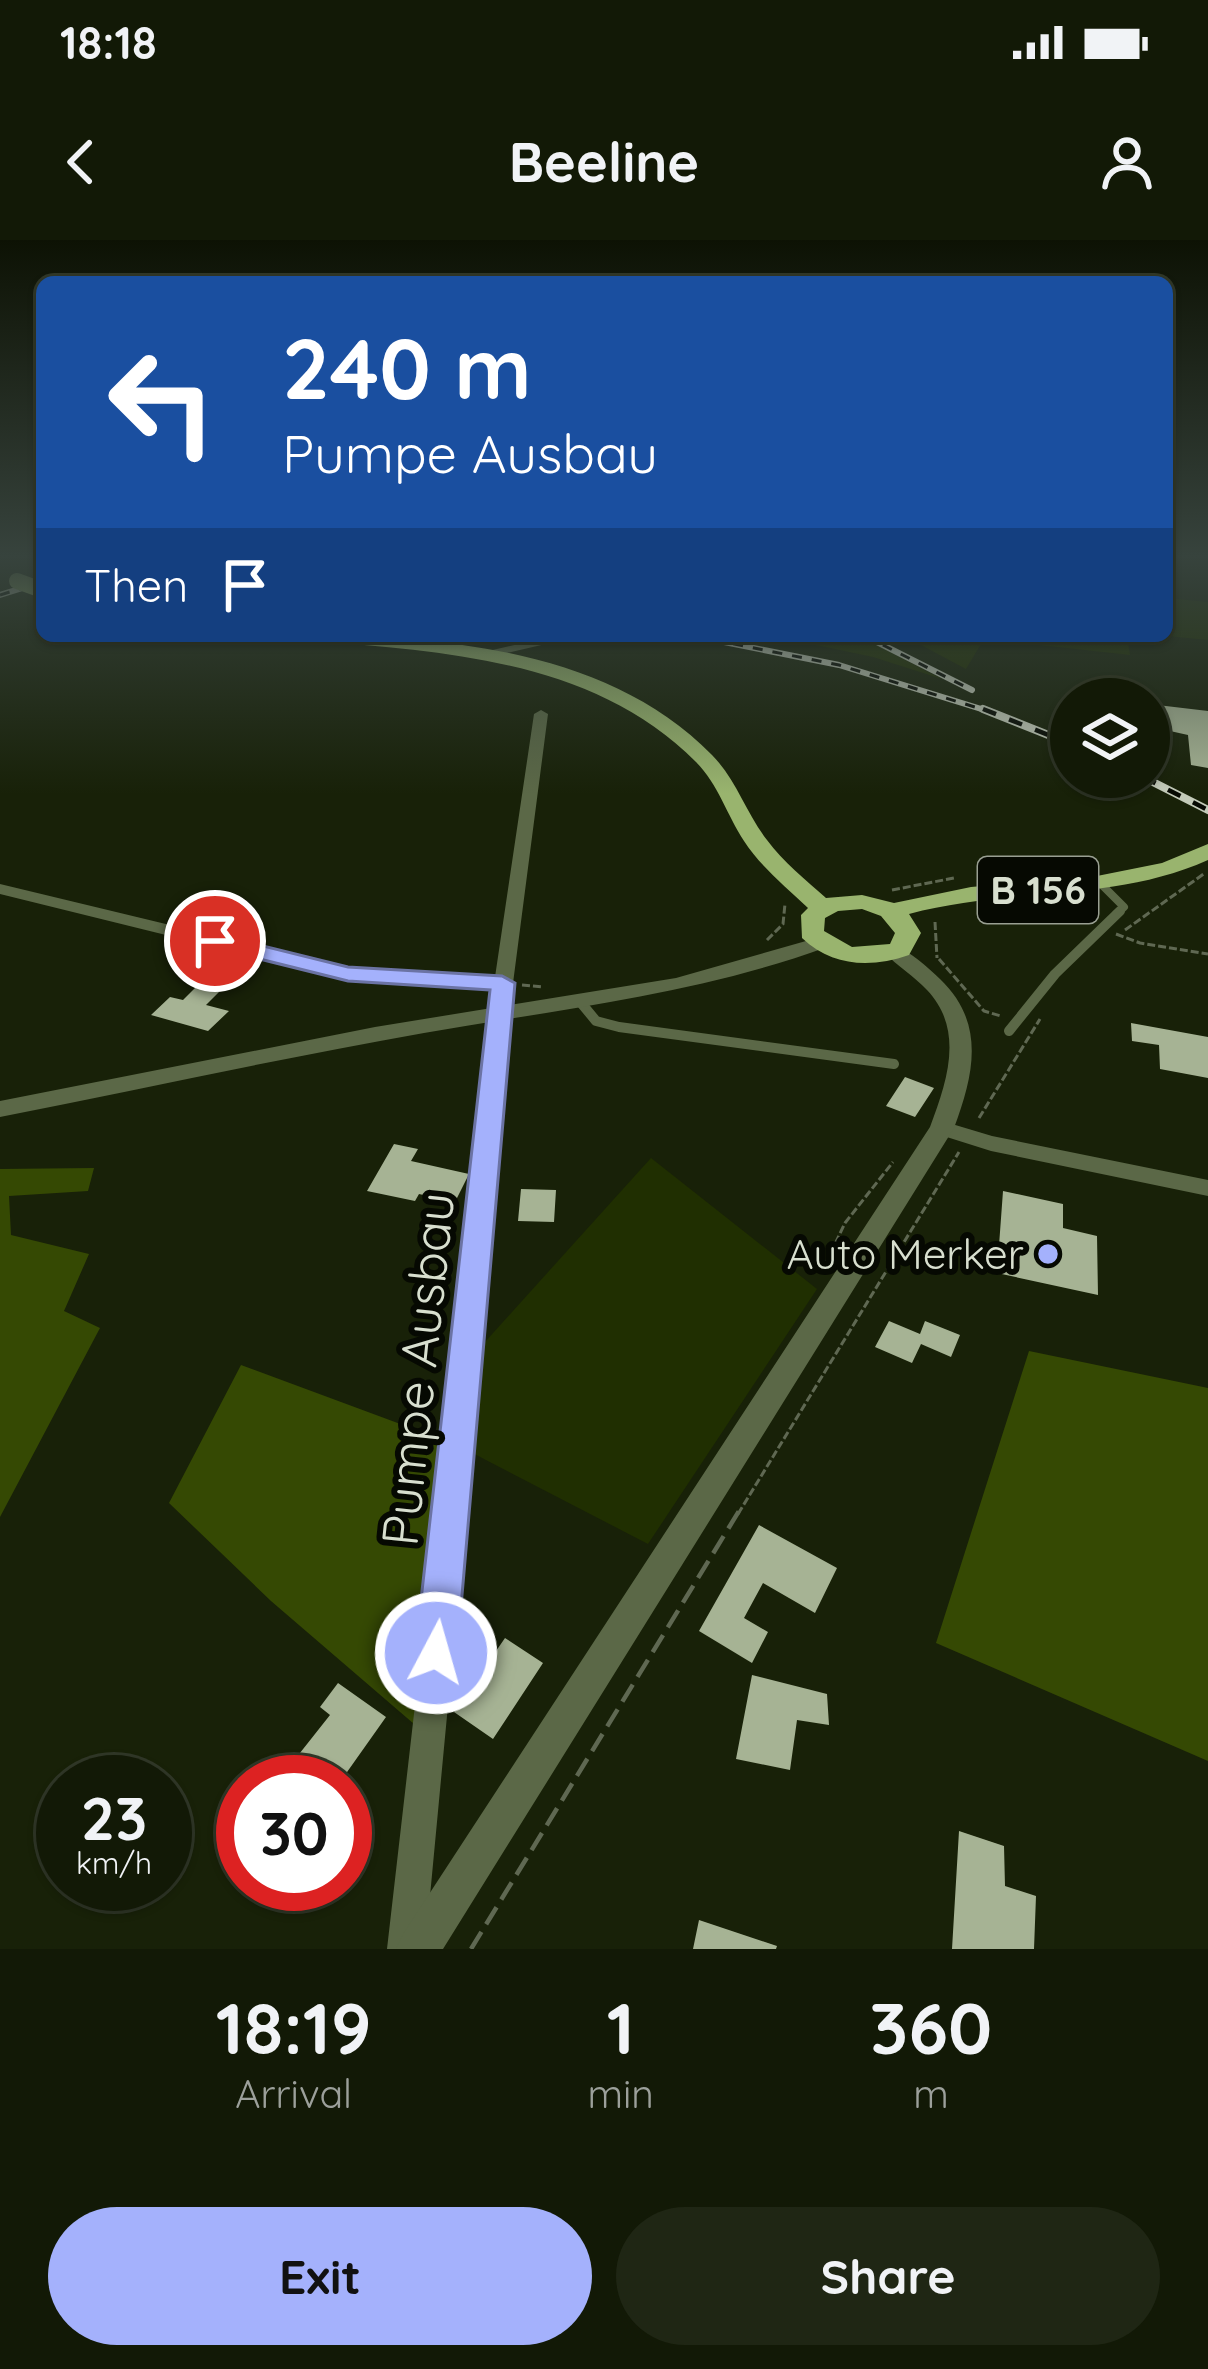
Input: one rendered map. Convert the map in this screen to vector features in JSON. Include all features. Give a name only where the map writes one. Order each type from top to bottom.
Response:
[{"type":"main road","points":[[374,642],[489,654],[599,688],[678,733],[727,786],[760,848],[822,908]]},
{"type":"main road","name":"B 156","points":[[892,911],[950,894],[1103,886],[1184,864],[1208,851]]},
{"type":"main road","points":[[862,902],[892,911],[908,933],[894,952],[849,955],[820,943],[809,922],[822,908],[862,902]]},
{"type":"street","name":"Pumpe Ausbau","points":[[406,1949],[488,1166],[502,983],[541,714]]},
{"type":"street","points":[[0,889],[348,974],[502,983]]},
{"type":"street","points":[[0,1109],[499,1014],[582,1004],[741,971],[820,943]]},
{"type":"street","points":[[418,1949],[955,1132],[965,1042],[956,1016],[920,972],[894,952]]},
{"type":"street","points":[[955,1132],[1208,1188]]},
{"type":"lane","points":[[489,654],[540,642]]},
{"type":"lane","points":[[1009,1031],[1124,908],[1103,886]]},
{"type":"lane","points":[[582,1004],[596,1022],[619,1027],[894,1064]]},
{"type":"path","points":[[1106,947],[1208,872]]},
{"type":"path","points":[[1101,928],[1208,954]]},
{"type":"path","points":[[938,958],[983,1011],[1017,1021]]},
{"type":"path","points":[[471,1949],[955,1132],[1043,1015]]},
{"type":"path","points":[[823,1272],[845,1223],[898,1156]]},
{"type":"green space","points":[[1173,634],[1208,634],[1208,640],[1173,637]]},
{"type":"green space","points":[[802,642],[871,642],[942,679],[873,657]]},
{"type":"green space","points":[[915,642],[982,642],[966,669]]},
{"type":"green space","points":[[1011,642],[1128,642],[1130,655]]},
{"type":"green space","points":[[651,1158],[817,1289],[648,1544],[457,1445],[484,1343]]},
{"type":"green space","points":[[94,1168],[88,1191],[9,1196],[11,1235],[89,1254],[64,1311],[100,1328],[0,1517],[0,1169]]},
{"type":"green space","points":[[1029,1351],[1208,1388],[1208,1761],[936,1643]]},
{"type":"green space","points":[[241,1365],[457,1445],[428,1736],[271,1601],[169,1503]]},
{"type":"building","points":[[1170,706],[1208,711],[1208,768],[1191,765],[1188,735],[1170,731]]},
{"type":"building","points":[[202,981],[225,986],[206,1005],[229,1011],[208,1031],[151,1015],[170,997],[183,1000]]},
{"type":"building","points":[[1131,1023],[1208,1037],[1208,1078],[1160,1069],[1159,1045],[1132,1041]]},
{"type":"building","points":[[905,1077],[934,1088],[915,1117],[886,1106]]},
{"type":"building","points":[[394,1144],[418,1149],[411,1161],[469,1174],[455,1202],[419,1194],[415,1201],[367,1191]]},
{"type":"building","points":[[521,1189],[556,1190],[554,1222],[518,1221]]},
{"type":"building","name":"Auto Merker","points":[[1003,1191],[1063,1204],[1063,1228],[1097,1236],[1098,1295],[997,1273]]},
{"type":"building","points":[[889,1321],[920,1334],[925,1321],[960,1335],[951,1357],[921,1344],[912,1363],[875,1347]]},
{"type":"building","points":[[759,1525],[837,1568],[815,1613],[763,1583],[744,1618],[768,1632],[752,1663],[699,1631]]},
{"type":"building","points":[[505,1638],[543,1663],[493,1739],[454,1712]]},
{"type":"building","points":[[752,1675],[827,1694],[829,1725],[797,1720],[790,1770],[736,1759]]},
{"type":"building","points":[[338,1683],[386,1717],[359,1755],[298,1755],[330,1715],[320,1707]]},
{"type":"building","points":[[959,1831],[1004,1846],[1005,1886],[1036,1896],[1034,1949],[952,1949]]},
{"type":"building","points":[[699,1920],[777,1946],[776,1949],[693,1949]]},
{"type":"railway","points":[[724,642],[839,665],[989,711]]},
{"type":"railway","points":[[877,642],[972,690]]},
{"type":"railway","points":[[983,709],[989,711]]},
{"type":"railway","points":[[989,711],[1050,736]]},
{"type":"railway","points":[[1170,791],[1208,810]]},
{"type":"place","name":"Auto Merker","points":[[1048,1254]]},
{"type":"route","points":[[215,941],[348,974],[502,983],[488,1166],[436,1653]]}]
